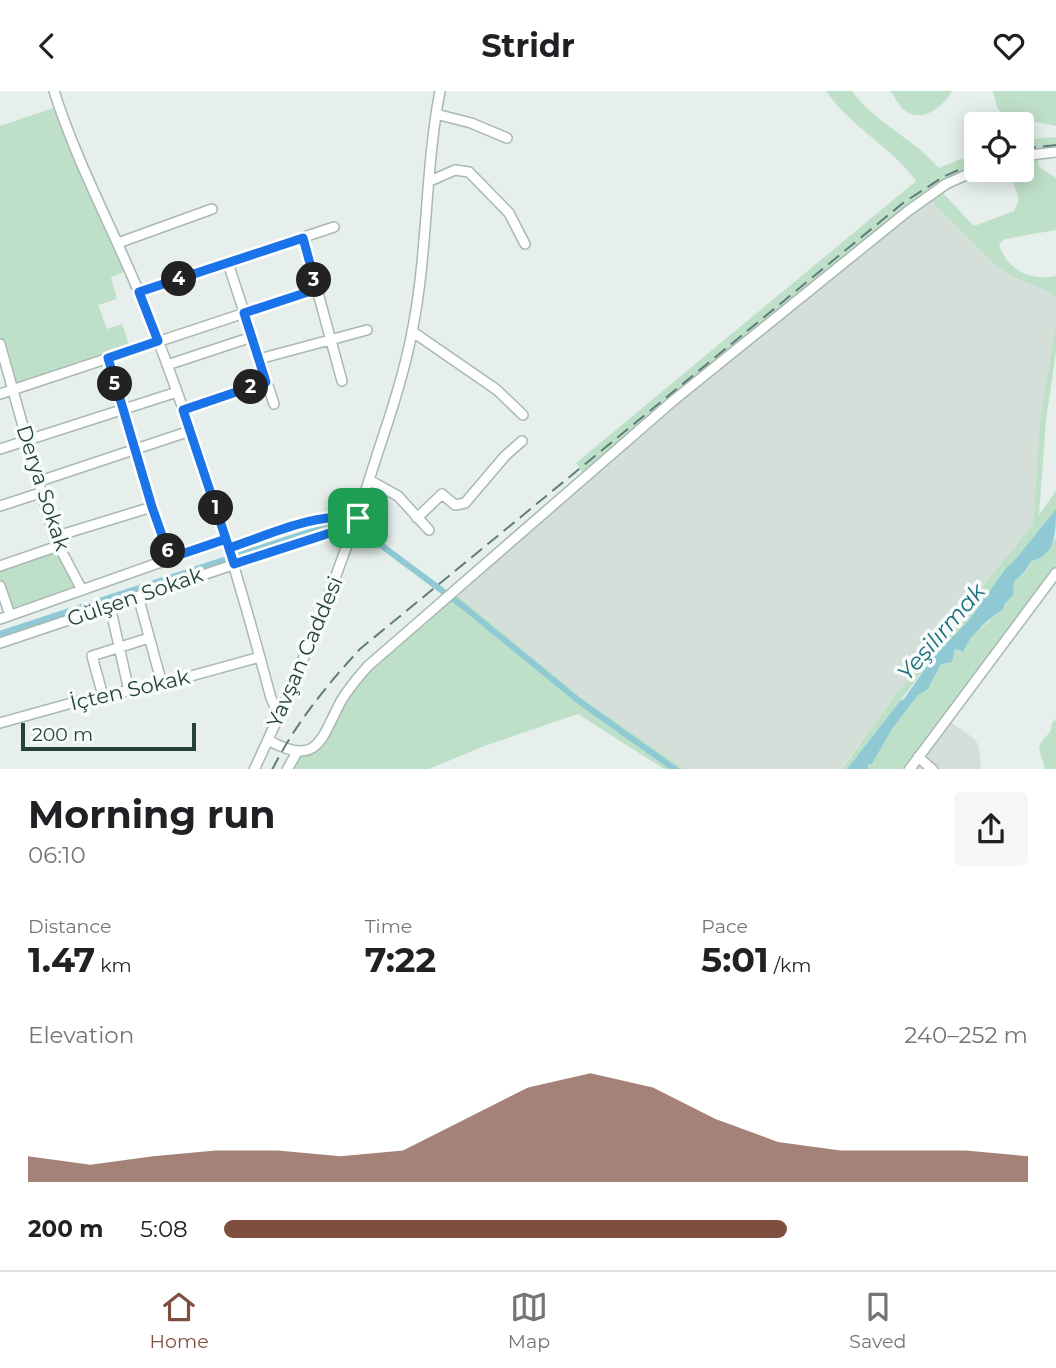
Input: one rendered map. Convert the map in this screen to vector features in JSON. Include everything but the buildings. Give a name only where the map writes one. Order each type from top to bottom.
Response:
[{"type":"street","points":[[54,91],[167,365],[231,553],[271,698],[279,715]]},
{"type":"street","name":"Yavşan Caddesi","points":[[254,769],[279,715],[354,528],[397,391],[421,286],[440,91]]},
{"type":"street","points":[[436,114],[471,123],[508,138]]},
{"type":"street","points":[[1034,155],[1056,152]]},
{"type":"street","points":[[430,181],[455,170],[468,172],[509,213],[525,244]]},
{"type":"street","points":[[268,740],[297,752],[310,749],[321,740],[346,693],[368,666],[585,475],[908,211],[946,184],[964,176]]},
{"type":"street","points":[[118,243],[212,209]]},
{"type":"street","points":[[139,292],[334,227]]},
{"type":"street","points":[[303,238],[342,381]]},
{"type":"street","points":[[228,263],[274,404]]},
{"type":"street","points":[[0,394],[317,289]]},
{"type":"street","points":[[259,359],[367,330]]},
{"type":"street","points":[[412,332],[497,390],[523,415]]},
{"type":"street","points":[[167,365],[252,337]]},
{"type":"street","name":"Derya Sokak","points":[[0,344],[56,542],[82,590]]},
{"type":"street","points":[[108,358],[170,558]]},
{"type":"street","points":[[183,410],[266,382]]},
{"type":"street","points":[[0,449],[177,393]]},
{"type":"street","points":[[37,482],[190,431]]},
{"type":"street","points":[[417,518],[442,494],[456,505],[465,503],[505,456],[522,441]]},
{"type":"street","points":[[369,480],[398,496],[429,530]]},
{"type":"street","points":[[0,506],[40,493]]},
{"type":"street","points":[[0,566],[56,542],[152,507]]},
{"type":"street","points":[[0,586],[5,617],[170,558],[231,553],[311,521],[339,517],[354,528]]},
{"type":"street","name":"Gülşen Sokak","points":[[0,643],[138,596],[231,553],[354,528]]},
{"type":"street","points":[[909,769],[1056,573]]},
{"type":"street","points":[[138,596],[162,684]]},
{"type":"street","points":[[110,606],[130,691]]},
{"type":"street","points":[[103,696],[92,656],[149,638]]},
{"type":"street","name":"İçten Sokak","points":[[0,723],[260,657]]},
{"type":"street","points":[[287,769],[297,752]]},
{"type":"street","points":[[918,757],[933,769]]},
{"type":"shaded area","points":[[927,197],[994,264],[1056,298],[1056,322],[1040,420],[1033,524],[897,693],[841,769],[685,769],[583,699],[454,592],[549,507]]},
{"type":"shaded area","points":[[946,719],[975,739],[979,747],[981,769],[910,769]]},
{"type":"green space","points":[[826,91],[852,91],[871,112],[939,168],[964,158],[964,176],[939,189],[974,226],[1014,211],[1019,199],[1013,182],[1034,182],[1034,139],[1056,137],[1056,152],[1036,154],[1039,167],[1056,178],[1056,230],[1005,239],[999,244],[1008,261],[1021,272],[1037,277],[1056,276],[1056,298],[994,264],[927,197],[585,476],[576,463],[916,181],[895,157],[836,104]]},
{"type":"green space","points":[[890,91],[952,91],[938,108],[918,115],[904,110]]},
{"type":"green space","points":[[993,91],[1056,91],[1056,126],[1034,122],[1034,112],[1001,112],[997,108]]},
{"type":"green space","points":[[59,106],[130,270],[111,277],[117,299],[98,305],[107,329],[122,324],[131,350],[12,389],[0,344],[0,126]]},
{"type":"green space","points":[[1056,322],[1056,352],[1046,420],[1039,515],[1056,491],[1056,509],[1006,568],[969,620],[938,652],[847,769],[842,769],[897,693],[1033,524],[1040,420]]},
{"type":"green space","points":[[1056,537],[1056,573],[909,769],[868,769],[892,729],[918,695],[931,684],[941,664],[953,657],[955,649],[961,652],[963,650],[970,639],[1004,607],[1014,582],[1027,570],[1031,561],[1047,553]]},
{"type":"green space","points":[[58,546],[82,590],[10,615],[0,586],[0,566]]},
{"type":"green space","points":[[454,592],[583,699],[685,769],[664,769],[578,714],[487,745],[429,769],[288,769],[297,752],[310,749],[352,684]]},
{"type":"green space","points":[[1056,719],[1056,769],[1045,769],[1039,749]]},
{"type":"water","points":[[1056,509],[1055,534],[1050,548],[1045,554],[1031,561],[1014,582],[1013,595],[1003,609],[970,639],[963,652],[955,649],[952,662],[941,664],[928,689],[918,695],[892,729],[868,769],[847,769],[904,699],[934,656],[969,620],[1006,568]]},
{"type":"waterway","points":[[0,634],[315,530],[349,528],[362,531],[464,607],[579,701],[675,769]]},
{"type":"railway","points":[[1034,148],[1056,145]]},
{"type":"railway","points":[[273,769],[312,706],[360,649],[903,203],[943,177],[964,167]]},
{"type":"route","points":[[358,518],[339,517],[311,521],[229,548],[226,539],[183,410],[266,382],[244,313],[317,289],[303,238],[139,292],[158,341],[108,358],[170,558],[226,539],[234,564],[330,533],[351,535],[358,518]]},
{"type":"water label","name":"Yeşilırmak","points":[[941,632]]}]
